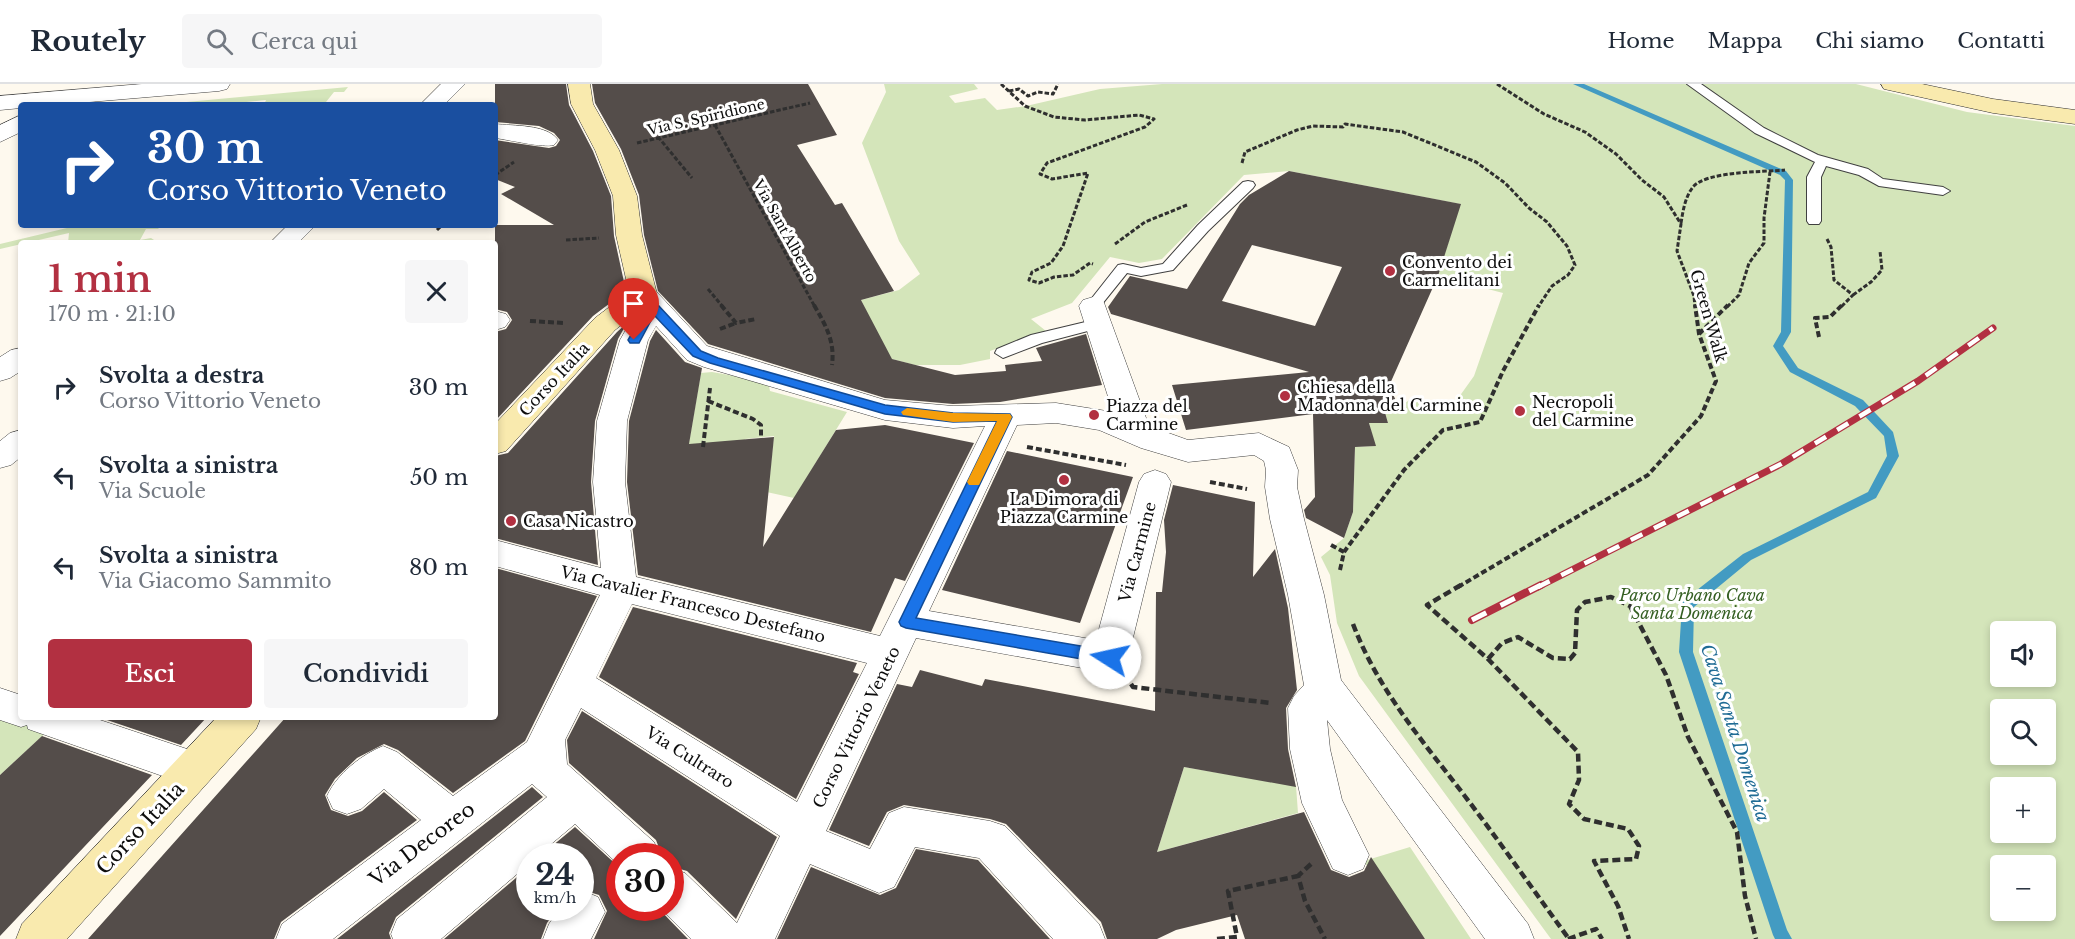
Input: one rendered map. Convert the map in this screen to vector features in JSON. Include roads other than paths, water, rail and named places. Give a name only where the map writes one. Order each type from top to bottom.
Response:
[{"type":"street","points":[[52,102],[81,84]]},
{"type":"street","points":[[52,102],[219,84]]},
{"type":"street","points":[[434,102],[454,84]]},
{"type":"street","points":[[579,84],[582,104],[607,150],[625,195],[629,236],[648,300],[697,353],[885,410],[953,417],[1000,429],[1056,413],[1104,420],[1141,460]]},
{"type":"street","points":[[1892,84],[1993,106],[2075,117]]},
{"type":"street","points":[[0,103],[18,103]]},
{"type":"street","points":[[0,135],[18,124]]},
{"type":"street","points":[[498,131],[532,135],[546,140]]},
{"type":"street","points":[[286,240],[300,228]]},
{"type":"street","points":[[625,843],[547,772],[546,740],[614,606],[620,587],[609,482],[612,421],[634,340],[648,300]]},
{"type":"street","name":"Corso Italia","points":[[498,440],[605,324],[648,300]]},
{"type":"street","points":[[1096,315],[1141,460]]},
{"type":"street","points":[[0,427],[18,432]]},
{"type":"street","name":"Corso Vittorio Veneto","points":[[753,939],[1000,429]]},
{"type":"street","points":[[1141,460],[1152,440],[1188,451],[1259,444],[1278,455],[1287,519],[1306,595],[1315,697],[1310,749],[1322,803],[1348,855]]},
{"type":"street","points":[[0,457],[18,443]]},
{"type":"street","name":"Via Carmine","points":[[906,622],[1110,658],[1141,460]]},
{"type":"street","name":"Via Cavalier Francesco Destefano","points":[[498,554],[620,587],[890,654]]},
{"type":"street","name":"Via Cultraro","points":[[574,684],[803,835],[879,873],[903,825],[990,840],[1083,939]]},
{"type":"street","points":[[1315,697],[1512,939]]},
{"type":"street","points":[[0,704],[18,710]]},
{"type":"street","points":[[51,720],[194,770]]},
{"type":"street","name":"Corso Italia","points":[[38,939],[240,720]]},
{"type":"street","name":"Via Decoreo","points":[[298,939],[546,750]]},
{"type":"street","points":[[347,796],[383,764],[453,821]]},
{"type":"street","points":[[417,939],[413,934],[576,798]]},
{"type":"street","points":[[684,902],[722,939]]},
{"type":"lane","points":[[1693,84],[1734,115],[1780,143],[1823,160],[1871,173],[1879,182],[1943,191]]},
{"type":"lane","points":[[1814,221],[1814,177],[1823,160]]},
{"type":"lane","points":[[1003,353],[1096,315],[1123,268],[1141,272],[1168,267],[1248,185]]},
{"type":"waterway","name":"Cava Santa Domenica","points":[[1577,84],[1783,173],[1789,180],[1786,332],[1778,346],[1794,370],[1859,403],[1889,435],[1893,456],[1872,495],[1747,557],[1688,605],[1686,652],[1784,939]]},
{"type":"railway","points":[[1538,587],[1781,464],[1918,381],[1993,328]]},
{"type":"railway","points":[[1472,620],[1541,585]]},
{"type":"place","name":"Convento dei Carmelitani","points":[[1390,271]]},
{"type":"place","name":"Chiesa della Madonna del Carmine","points":[[1285,396]]},
{"type":"place","name":"Necropoli del Carmine","points":[[1520,411]]},
{"type":"place","name":"Piazza del Carmine","points":[[1094,415]]},
{"type":"place","name":"La Dimora di Piazza Carmine","points":[[1064,480]]},
{"type":"place","name":"Casa Nicastro","points":[[511,521]]},
{"type":"park label","name":"Parco Urbano Cava Santa Domenica","points":[[1692,604]]}]
